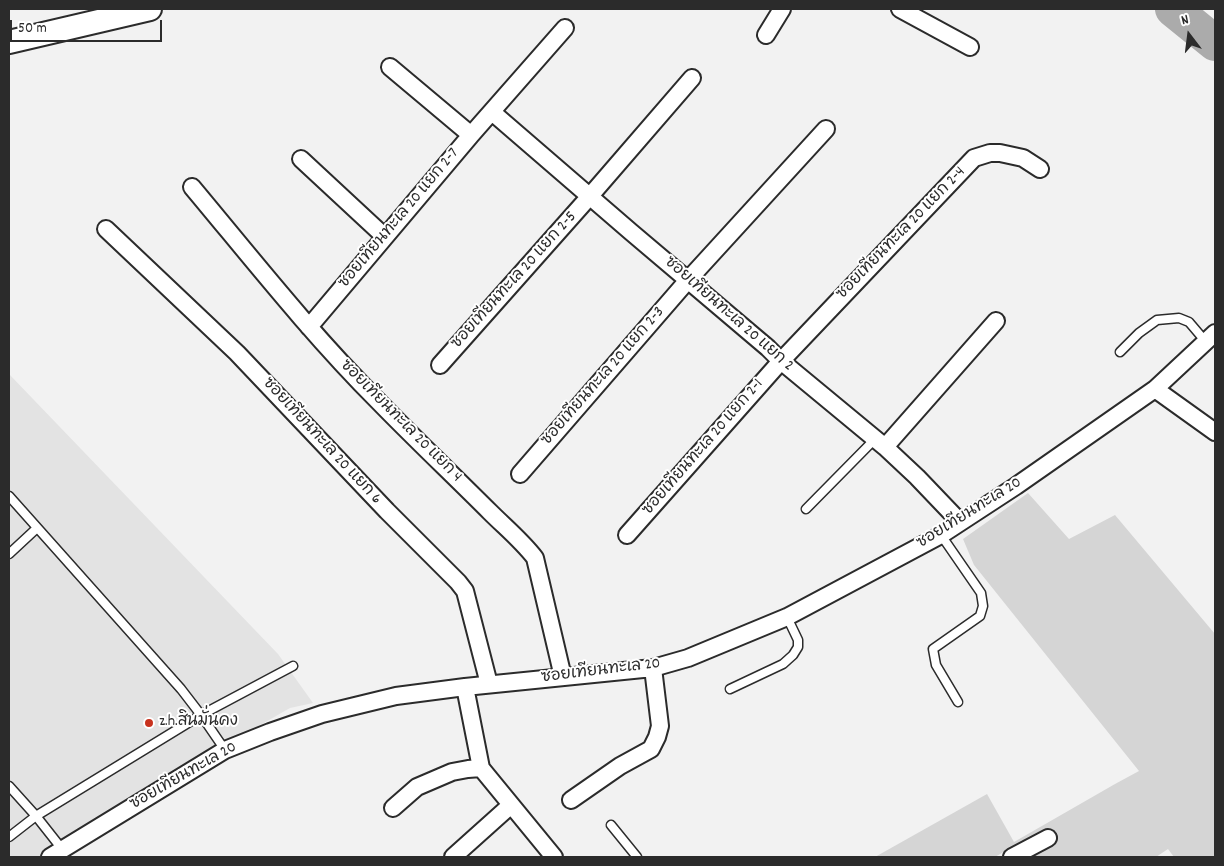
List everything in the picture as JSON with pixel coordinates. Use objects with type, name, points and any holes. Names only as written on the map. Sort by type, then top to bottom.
[{"type":"main road","points":[[9,42],[150,9]]},
{"type":"street","points":[[766,36],[782,9]]},
{"type":"street","points":[[900,9],[970,47]]},
{"type":"street","name":"ซอยเทียนทะเล 20 แยก 2-7","points":[[309,327],[471,135],[565,28]]},
{"type":"street","points":[[390,67],[471,135]]},
{"type":"street","name":"ซอยเทียนทะเล 20 แยก 2-5","points":[[440,365],[692,78]]},
{"type":"street","name":"ซอยเทียนทะเล 20 แยก 2","points":[[492,112],[781,361],[880,443],[917,477],[960,522]]},
{"type":"street","name":"ซอยเทียนทะเล 20 แยก 2-3","points":[[520,474],[688,280],[826,129]]},
{"type":"street","name":"ซอยเทียนทะเล 20 แยก 2-4","points":[[781,361],[974,158],[990,153],[1000,154],[1023,158],[1040,169]]},
{"type":"street","points":[[301,160],[385,237]]},
{"type":"street","name":"ซอยเทียนทะเล 20 แยก 4","points":[[192,187],[309,327],[357,381],[526,546],[535,558],[562,677]]},
{"type":"street","name":"ซอยเทียนทะเล 20 แยก 6","points":[[106,229],[237,353],[387,511],[458,582],[465,591],[489,684]]},
{"type":"street","points":[[880,443],[996,321]]},
{"type":"street","name":"ซอยเทียนทะเล 20","points":[[56,853],[225,750],[322,714],[396,696],[489,684],[653,668],[688,658],[787,617],[941,535],[1155,389],[1210,338]]},
{"type":"street","name":"ซอยเทียนทะเล 20 แยก 2-1","points":[[627,535],[781,361]]},
{"type":"street","points":[[1155,389],[1215,432]]},
{"type":"street","points":[[571,800],[620,766],[650,749],[657,737],[660,726],[653,668]]},
{"type":"street","points":[[466,687],[481,768],[554,857]]},
{"type":"street","points":[[393,808],[417,787],[452,772],[481,768]]},
{"type":"street","points":[[453,857],[511,805]]},
{"type":"street","points":[[1012,857],[1048,838]]},
{"type":"lane","points":[[1120,352],[1157,320],[1179,318],[1189,322],[1210,338]]},
{"type":"lane","points":[[806,509],[880,443]]},
{"type":"lane","points":[[9,496],[181,689],[225,750]]},
{"type":"lane","points":[[9,554],[37,528]]},
{"type":"lane","points":[[941,535],[981,593],[983,606],[980,616],[933,649],[936,665],[958,702]]},
{"type":"lane","points":[[730,689],[783,664],[793,655],[798,647],[798,640],[787,617]]},
{"type":"lane","points":[[9,838],[36,816],[201,715],[293,666]]},
{"type":"lane","points":[[9,786],[36,816],[56,853]]},
{"type":"lane","points":[[611,826],[637,857]]},
{"type":"shaded area","points":[[9,374],[278,654],[313,703],[290,708],[126,802],[44,857],[9,857]]},
{"type":"shaded area","points":[[1028,493],[1069,539],[1115,515],[1215,634],[1215,857],[1174,857],[1168,849],[1156,857],[1022,857],[1014,846],[995,857],[875,857],[987,794],[1014,842],[1139,771],[974,565],[963,539]]},
{"type":"waterway","points":[[1173,9],[1215,43]]},
{"type":"place","name":"z.h.สินมั่นคง","points":[[149,723]]}]
